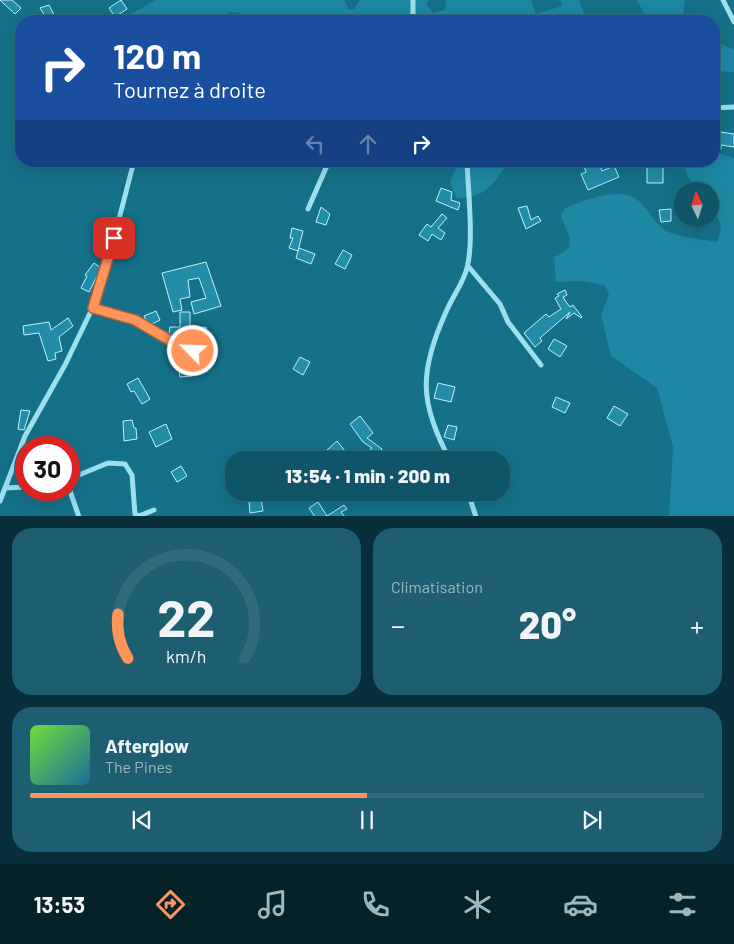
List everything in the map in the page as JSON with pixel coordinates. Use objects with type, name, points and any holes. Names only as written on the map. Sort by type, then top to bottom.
[{"type":"street","points":[[413,0],[413,15]]},
{"type":"street","points":[[723,0],[734,22]]},
{"type":"street","points":[[720,108],[734,107]]},
{"type":"street","points":[[0,501],[32,421],[65,365],[93,308],[110,254],[132,167]]},
{"type":"street","points":[[308,209],[326,167]]},
{"type":"street","points":[[445,451],[438,438],[425,397],[425,375],[429,354],[442,320],[468,266],[468,167]]},
{"type":"street","points":[[468,266],[500,304],[508,322],[542,365]]},
{"type":"street","points":[[93,308],[135,320],[188,350],[205,350]]},
{"type":"street","points":[[80,474],[108,463],[125,464],[132,475],[134,514],[139,516],[154,510]]},
{"type":"street","points":[[5,488],[15,488]]},
{"type":"street","points":[[74,501],[80,516]]},
{"type":"street","points":[[471,501],[476,516]]},
{"type":"shaded area","points":[[156,0],[344,0],[349,9],[354,9],[360,0],[428,0],[427,5],[433,13],[445,10],[446,0],[531,0],[536,14],[562,6],[561,0],[579,0],[585,15],[242,15],[241,13],[229,12],[227,15],[129,15]]},
{"type":"shaded area","points":[[637,0],[685,0],[684,15],[645,15]]},
{"type":"shaded area","points":[[720,44],[734,49],[734,72],[720,71]]},
{"type":"shaded area","points":[[720,154],[734,158],[734,516],[669,516],[673,447],[657,388],[611,356],[601,315],[609,294],[605,285],[580,281],[556,282],[554,258],[569,248],[570,239],[561,216],[565,208],[592,198],[613,194],[631,196],[646,208],[665,230],[676,235],[718,242],[721,226],[719,221],[719,182],[693,182],[688,177],[685,167],[720,167]]},
{"type":"shaded area","points":[[457,167],[505,167],[488,188],[475,196],[456,198],[450,181]]},
{"type":"building","points":[[0,0],[12,0],[21,8],[15,14]]},
{"type":"building","points":[[121,0],[127,9],[118,15],[114,15],[109,8]]},
{"type":"building","points":[[49,5],[54,15],[44,15],[40,8]]},
{"type":"building","points":[[720,132],[734,134],[734,147],[721,145],[721,149]]},
{"type":"building","points":[[584,167],[600,167],[602,171],[614,167],[619,177],[588,190],[581,174],[586,172]]},
{"type":"building","points":[[647,167],[663,167],[663,183],[647,183]]},
{"type":"building","points":[[441,188],[452,192],[451,200],[460,203],[458,210],[436,201]]},
{"type":"building","points":[[527,206],[531,220],[538,216],[541,221],[526,229],[518,208]]},
{"type":"building","points":[[321,207],[330,214],[326,225],[316,222]]},
{"type":"building","points":[[671,209],[671,221],[661,222],[659,210]]},
{"type":"building","points":[[442,214],[447,218],[438,228],[445,233],[441,240],[432,234],[428,241],[419,235],[427,224],[431,227]]},
{"type":"building","points":[[292,228],[303,231],[298,251],[289,248],[293,238],[290,238]]},
{"type":"building","points":[[299,248],[315,254],[311,264],[296,258]]},
{"type":"building","points":[[343,250],[352,255],[345,269],[335,264]]},
{"type":"building","points":[[206,262],[221,306],[194,314],[191,302],[206,298],[199,278],[188,280],[190,297],[180,299],[182,310],[173,312],[162,273]]},
{"type":"building","points":[[94,263],[101,268],[89,292],[81,288],[87,276],[85,275]]},
{"type":"building","points":[[565,290],[567,295],[563,297],[566,302],[570,307],[573,305],[582,317],[574,313],[566,319],[570,312],[540,338],[542,341],[535,347],[524,333],[546,314],[549,317],[561,309],[555,298],[559,296],[557,294]]},
{"type":"building","points":[[156,311],[160,320],[152,324],[146,321],[144,316]]},
{"type":"building","points":[[180,312],[190,312],[190,329],[206,327],[207,338],[175,338],[169,334],[170,327],[180,327]]},
{"type":"building","points":[[68,318],[73,326],[59,337],[62,351],[55,353],[56,359],[48,361],[39,333],[24,335],[23,326],[49,322],[51,330]]},
{"type":"building","points":[[554,339],[567,346],[560,357],[548,349]]},
{"type":"building","points":[[300,357],[310,362],[303,375],[293,369]]},
{"type":"building","points":[[190,361],[192,376],[180,377],[178,363]]},
{"type":"building","points":[[138,378],[150,399],[142,404],[134,391],[131,392],[127,384]]},
{"type":"building","points":[[438,383],[455,387],[451,402],[434,398]]},
{"type":"building","points":[[556,397],[570,403],[565,413],[552,407]]},
{"type":"building","points":[[614,406],[628,414],[620,426],[607,418]]},
{"type":"building","points":[[21,410],[30,411],[24,430],[18,429]]},
{"type":"building","points":[[360,416],[373,433],[367,438],[382,449],[379,451],[369,451],[372,448],[363,442],[350,424]]},
{"type":"building","points":[[132,420],[134,428],[136,428],[137,439],[124,441],[123,421]]},
{"type":"building","points":[[166,424],[172,439],[156,447],[149,432]]},
{"type":"building","points":[[448,425],[457,427],[454,440],[444,437]]},
{"type":"building","points":[[337,441],[345,451],[328,451]]},
{"type":"building","points":[[181,466],[187,476],[177,482],[171,472]]},
{"type":"building","points":[[249,501],[261,501],[263,511],[250,513]]},
{"type":"building","points":[[318,502],[327,516],[314,516],[309,508]]},
{"type":"building","points":[[344,505],[347,509],[341,512],[344,516],[327,516]]},
{"type":"route","points":[[114,238],[93,308],[135,320],[176,344],[193,351]]}]
